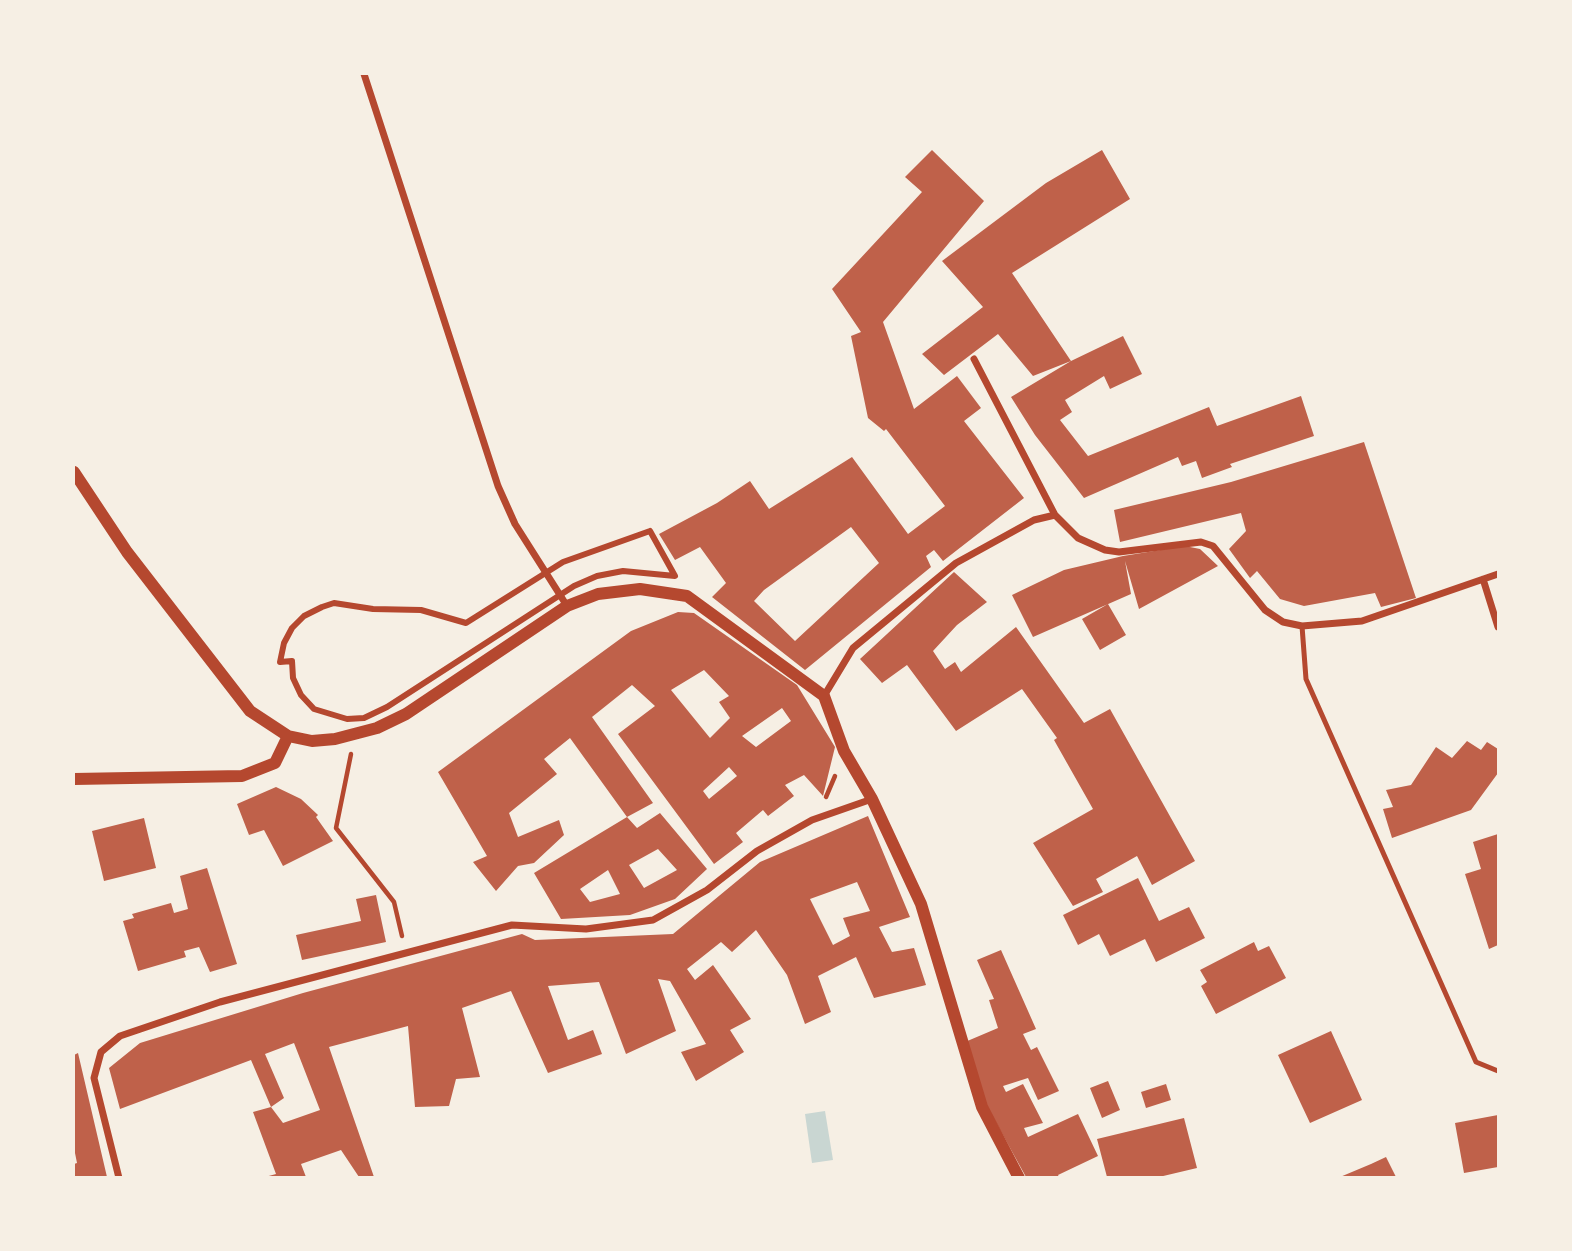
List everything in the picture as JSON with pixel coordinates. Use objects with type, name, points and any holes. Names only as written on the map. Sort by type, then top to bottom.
[{"type":"street","points":[[364,74],[498,486],[515,524],[563,600]]},
{"type":"street","points":[[974,359],[1055,515],[1078,538],[1105,550],[1119,552],[1201,542],[1213,545],[1265,610],[1283,622],[1302,626],[1362,621],[1499,574]]},
{"type":"street","points":[[74,472],[127,552],[250,711],[288,736],[312,741],[355,736],[406,714],[563,600],[597,576],[623,571],[675,576],[650,531],[593,549],[546,572],[466,623],[421,610],[373,609],[348,604],[322,607],[304,616],[292,628],[284,643],[280,662],[292,661],[293,678],[301,695],[314,709],[347,719],[364,718],[387,707],[563,600],[640,589],[687,596],[824,696],[846,753],[872,799],[921,904],[982,1108],[1019,1178]]},
{"type":"street","points":[[824,696],[853,648],[956,563],[1034,520],[1055,515]]},
{"type":"street","points":[[1483,579],[1499,627]]},
{"type":"street","points":[[74,779],[242,776],[275,763],[288,736]]},
{"type":"street","points":[[119,1178],[94,1078],[101,1052],[120,1035],[220,1002],[512,925],[586,929],[653,920],[707,890],[757,851],[817,818],[872,799]]},
{"type":"lane","points":[[1302,626],[1306,679],[1476,1062],[1499,1071]]},
{"type":"path","points":[[355,736],[336,828],[394,902],[407,953]]},
{"type":"path","points":[[817,818],[846,753]]},
{"type":"shaded area","points":[[825,1111],[833,1160],[812,1163],[805,1114]]},
{"type":"building","points":[[932,150],[984,201],[883,322],[914,409],[957,376],[981,408],[964,421],[1024,498],[943,561],[934,550],[926,556],[931,567],[805,670],[712,597],[726,583],[700,547],[675,560],[659,534],[717,503],[750,481],[769,509],[852,457],[908,534],[945,506],[886,429],[884,431],[868,418],[851,336],[861,332],[832,289],[922,192],[905,177]],"holes":[[[851,527],[879,563],[795,641],[754,601],[764,590]]]},
{"type":"building","points":[[1102,150],[1130,199],[1012,273],[1071,361],[1033,376],[998,334],[944,375],[922,354],[983,307],[942,261],[1046,183]]},
{"type":"building","points":[[1123,336],[1142,374],[1110,389],[1104,376],[1065,400],[1072,412],[1060,420],[1088,456],[1209,407],[1217,426],[1301,396],[1314,436],[1230,464],[1232,467],[1202,478],[1196,461],[1182,466],[1178,457],[1084,498],[1035,435],[1011,397],[1071,361]]},
{"type":"building","points":[[1364,442],[1416,598],[1381,607],[1375,593],[1304,606],[1280,599],[1257,571],[1250,578],[1229,549],[1246,531],[1241,513],[1120,542],[1114,510],[1231,482]]},
{"type":"building","points":[[1185,546],[1200,549],[1218,566],[1139,609],[1125,561],[1131,594],[1033,637],[1012,595],[1064,570],[1123,556]]},
{"type":"building","points":[[954,572],[987,602],[957,625],[933,651],[945,669],[955,662],[961,672],[1016,627],[1084,723],[1110,709],[1195,861],[1152,885],[1137,856],[1096,879],[1103,892],[1073,906],[1033,843],[1093,809],[1054,740],[1057,738],[1022,689],[956,731],[907,665],[882,683],[860,659]]},
{"type":"building","points":[[1108,604],[1126,635],[1100,650],[1082,619]]},
{"type":"building","points":[[678,612],[694,613],[797,685],[835,747],[823,796],[804,775],[785,785],[794,796],[768,816],[763,810],[736,833],[743,842],[714,864],[618,734],[655,706],[632,685],[592,717],[653,803],[627,817],[570,738],[544,759],[557,774],[509,813],[518,837],[559,820],[564,835],[534,863],[518,866],[496,891],[473,862],[487,856],[438,772],[631,631]],"holes":[[[704,670],[729,696],[719,702],[730,718],[710,738],[671,690]],[[782,708],[791,721],[756,747],[742,736]],[[729,767],[737,776],[709,799],[703,791]]]},
{"type":"building","points":[[1467,741],[1481,750],[1487,742],[1498,749],[1498,773],[1471,810],[1392,838],[1383,809],[1393,807],[1386,790],[1411,785],[1436,747],[1452,758]]},
{"type":"building","points":[[276,787],[301,799],[318,815],[316,817],[333,841],[283,866],[264,830],[249,835],[237,804]]},
{"type":"building","points":[[660,813],[707,869],[675,899],[630,915],[561,919],[534,873],[627,817],[637,828]],"holes":[[[658,849],[677,870],[644,888],[629,865]],[[608,870],[620,894],[590,902],[580,889]]]},
{"type":"building","points":[[868,816],[910,917],[879,927],[892,952],[914,948],[926,985],[874,998],[856,957],[818,976],[831,1012],[805,1024],[787,975],[756,930],[732,952],[721,942],[687,969],[695,980],[713,965],[751,1019],[730,1030],[744,1052],[696,1081],[681,1052],[706,1044],[670,981],[658,979],[676,1031],[626,1054],[599,982],[548,986],[568,1040],[593,1030],[602,1054],[548,1073],[511,991],[462,1008],[480,1077],[456,1079],[449,1106],[415,1107],[408,1026],[329,1047],[374,1177],[359,1177],[341,1150],[301,1164],[306,1177],[265,1177],[276,1174],[253,1112],[271,1107],[251,1060],[120,1109],[109,1068],[140,1043],[303,993],[522,934],[535,940],[673,934],[760,862]],"holes":[[[857,882],[870,911],[843,918],[850,936],[833,945],[810,899]],[[294,1043],[320,1110],[283,1123],[271,1107],[284,1098],[265,1054]]]},
{"type":"building","points":[[144,818],[156,868],[104,881],[92,831]]},
{"type":"building","points":[[1498,834],[1498,945],[1489,949],[1465,874],[1481,869],[1473,842]]},
{"type":"building","points":[[207,868],[237,964],[210,972],[199,947],[184,951],[186,957],[138,971],[123,921],[134,918],[132,914],[171,903],[174,913],[188,909],[180,876]]},
{"type":"building","points":[[1138,878],[1159,921],[1189,907],[1205,938],[1156,962],[1145,939],[1110,956],[1099,934],[1078,945],[1063,915]]},
{"type":"building","points":[[376,895],[386,942],[302,960],[296,935],[361,921],[356,899]]},
{"type":"building","points":[[1254,942],[1258,951],[1269,946],[1286,978],[1216,1014],[1201,986],[1207,982],[1200,970]]},
{"type":"building","points":[[1001,950],[1036,1029],[1023,1034],[1031,1050],[1037,1047],[1059,1091],[1038,1100],[1028,1078],[1003,1086],[1006,1092],[1023,1084],[1043,1123],[1024,1128],[1028,1137],[1078,1114],[1098,1156],[1058,1175],[1059,1177],[1026,1177],[987,1106],[965,1042],[998,1028],[989,1000],[994,999],[977,960]]},
{"type":"building","points":[[1331,1031],[1362,1100],[1310,1123],[1278,1055]]},
{"type":"building","points":[[78,1053],[107,1177],[74,1177],[74,1164],[77,1163],[74,1148],[74,1055]]},
{"type":"building","points":[[1108,1081],[1120,1110],[1102,1118],[1090,1088]]},
{"type":"building","points":[[1166,1084],[1171,1100],[1146,1108],[1141,1092]]},
{"type":"building","points":[[1498,1115],[1498,1167],[1464,1173],[1455,1123]]},
{"type":"building","points":[[1184,1118],[1197,1168],[1159,1177],[1107,1177],[1097,1139]]},
{"type":"building","points":[[1386,1157],[1396,1177],[1340,1177],[1371,1164]]}]
